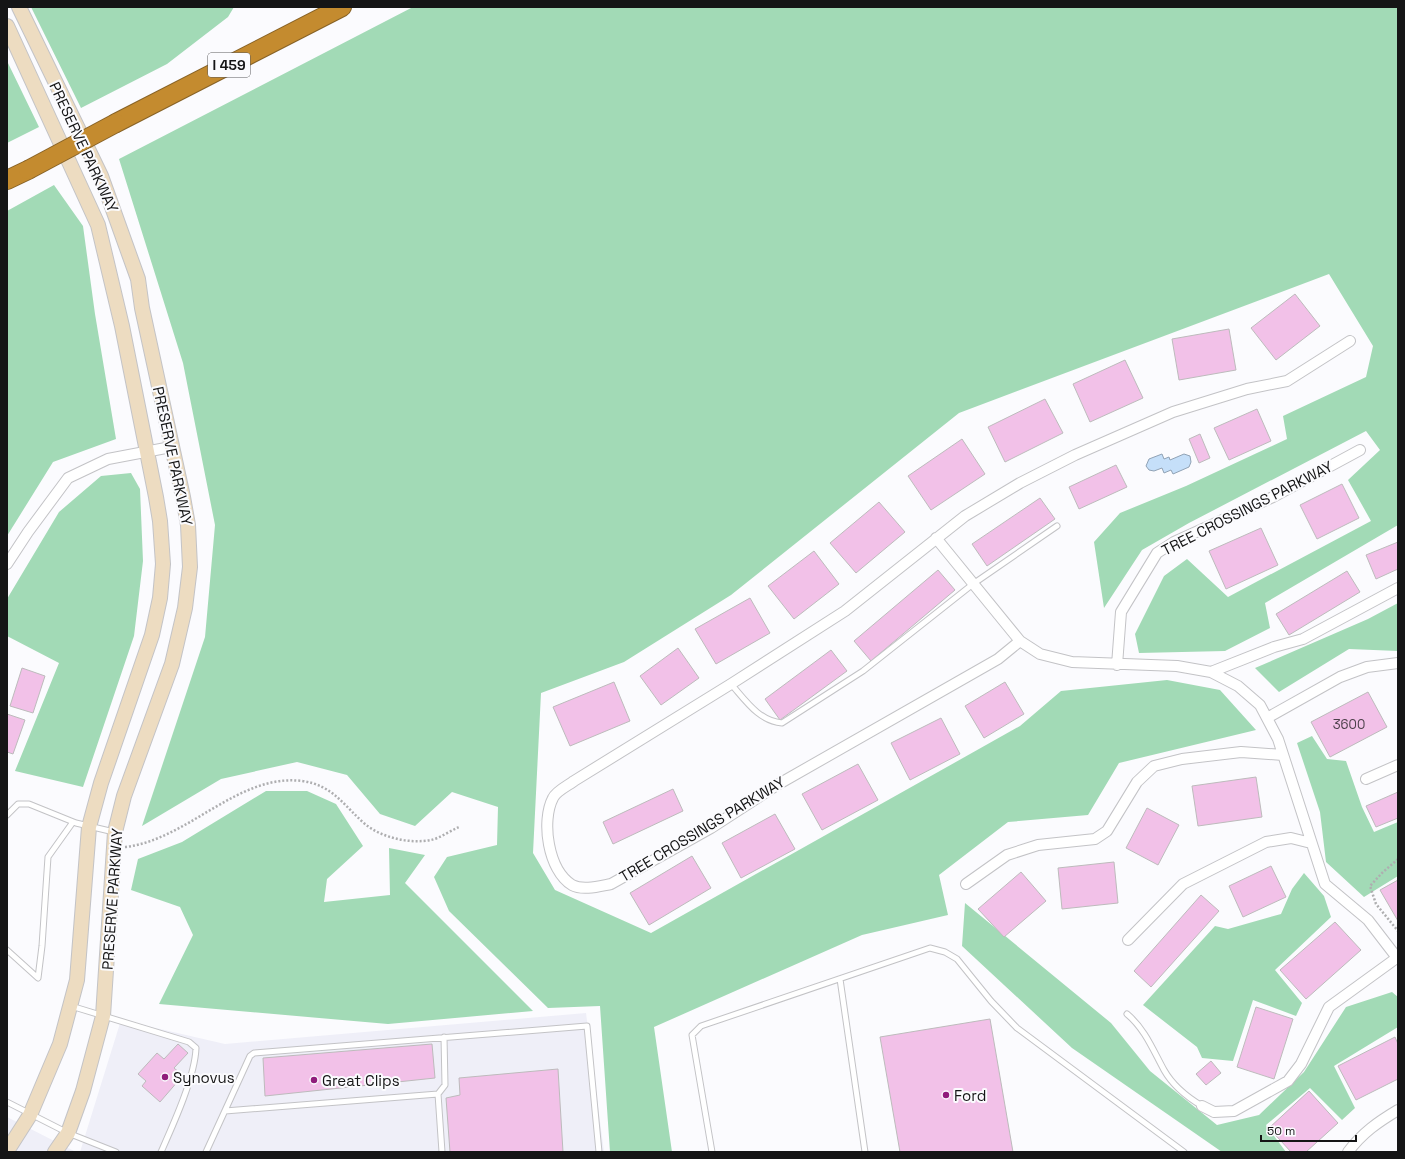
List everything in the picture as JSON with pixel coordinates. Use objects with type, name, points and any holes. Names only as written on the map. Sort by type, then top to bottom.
[{"type":"highway","name":"I 459","points":[[7,180],[342,7]]},
{"type":"street","name":"PRESERVE PARKWAY","points":[[18,7],[101,176],[125,238],[138,279],[142,308],[183,497],[188,525],[190,567],[185,608],[172,664],[124,796],[115,832],[103,1016],[83,1091],[68,1132],[55,1152]]},
{"type":"street","name":"PRESERVE PARKWAY","points":[[7,26],[98,225],[122,326],[147,452],[160,521],[163,564],[160,598],[152,635],[101,783],[89,827],[77,980],[60,1044],[30,1115],[7,1152]]},
{"type":"street","name":"TREE CROSSINGS PARKWAY","points":[[1020,641],[998,659],[776,785],[711,828],[611,884],[594,888],[572,885],[560,872],[548,846],[548,816],[554,797],[574,781],[731,684],[845,611],[936,538],[972,512],[1020,483],[1075,455],[1173,412],[1247,389],[1287,381],[1350,341]]},
{"type":"street","points":[[7,564],[28,532],[68,478],[108,459],[171,447]]},
{"type":"street","name":"TREE CROSSINGS PARKWAY","points":[[1118,665],[1121,612],[1157,553],[1174,542],[1274,497],[1360,450]]},
{"type":"street","points":[[936,538],[1020,641],[1040,654],[1072,662],[1118,665],[1177,666],[1211,672],[1238,686],[1260,705],[1278,740],[1325,884],[1368,920],[1398,957],[1329,1007],[1301,1064],[1288,1081],[1234,1110],[1214,1112],[1202,1106]]},
{"type":"street","points":[[1211,672],[1274,647],[1303,639],[1398,588]]},
{"type":"street","points":[[1267,718],[1340,677],[1367,667],[1398,663]]},
{"type":"street","points":[[966,884],[1007,855],[1038,845],[1095,839],[1107,831],[1137,782],[1154,766],[1182,758],[1241,752],[1283,755]]},
{"type":"street","points":[[1366,779],[1398,765]]},
{"type":"street","points":[[1128,940],[1183,884],[1266,842],[1291,838],[1312,843]]},
{"type":"street","points":[[1348,1152],[1358,1138],[1375,1124],[1398,1110]]},
{"type":"lane","points":[[731,684],[757,713],[772,722],[782,723],[863,671],[974,584],[1057,526]]},
{"type":"lane","points":[[7,815],[18,804],[30,804],[73,822],[115,832]]},
{"type":"lane","points":[[7,950],[38,978],[43,939],[48,857],[73,822]]},
{"type":"lane","points":[[712,1152],[692,1035],[701,1026],[930,948],[945,952],[957,959],[991,1001],[1017,1028],[1184,1152]]},
{"type":"lane","points":[[840,979],[865,1152]]},
{"type":"lane","points":[[70,1006],[189,1042],[196,1048],[196,1062],[170,1133],[161,1152]]},
{"type":"lane","points":[[1127,1014],[1138,1022],[1174,1084],[1190,1099],[1202,1106]]},
{"type":"lane","points":[[206,1152],[250,1056],[254,1053],[587,1026],[599,1152]]},
{"type":"lane","points":[[442,1152],[438,1094],[445,1085],[444,1037]]},
{"type":"lane","points":[[225,1111],[438,1094]]},
{"type":"lane","points":[[7,1102],[30,1115],[116,1152]]},
{"type":"path","points":[[113,848],[139,845],[168,834],[198,819],[226,800],[277,781],[302,781],[330,790],[366,825],[387,836],[411,841],[432,840],[459,827]]},
{"type":"path","points":[[1398,859],[1370,886],[1376,904],[1398,931]]},
{"type":"shaded area","points":[[586,1013],[604,1152],[80,1152],[121,1020],[225,1044]]},
{"type":"shaded area","points":[[7,1117],[76,1152],[7,1152]]},
{"type":"green space","points":[[31,7],[234,7],[228,17],[167,64],[81,108]]},
{"type":"green space","points":[[413,7],[1398,7],[1398,525],[1265,603],[1270,628],[1225,651],[1139,653],[1135,634],[1164,576],[1187,559],[1228,597],[1371,521],[1348,480],[1380,450],[1366,431],[1189,523],[1142,550],[1104,608],[1094,542],[1120,513],[1186,486],[1287,439],[1283,416],[1366,377],[1373,346],[1329,274],[959,413],[731,595],[624,662],[541,693],[533,853],[555,890],[651,933],[1020,726],[1061,691],[1167,680],[1220,690],[1256,730],[1119,763],[1088,815],[1008,822],[939,875],[948,915],[862,935],[654,1027],[672,1152],[610,1152],[600,1006],[548,1008],[449,911],[434,877],[447,857],[497,845],[498,807],[452,792],[415,826],[380,814],[347,775],[297,762],[221,779],[142,826],[205,637],[215,525],[183,363],[119,159]]},
{"type":"green space","points":[[7,61],[39,127],[7,143]]},
{"type":"green space","points":[[54,185],[83,226],[95,314],[116,439],[53,462],[7,536],[7,211]]},
{"type":"green space","points":[[131,473],[140,489],[143,561],[134,636],[83,787],[15,771],[59,663],[7,636],[7,599],[59,512],[101,476]]},
{"type":"green space","points":[[1398,603],[1398,651],[1349,649],[1279,692],[1255,668],[1368,619]]},
{"type":"green space","points":[[1312,736],[1327,759],[1346,761],[1362,807],[1374,832],[1398,822],[1398,876],[1364,897],[1326,862],[1320,812],[1297,743]]},
{"type":"green space","points":[[266,791],[307,791],[336,804],[363,846],[327,879],[324,902],[390,895],[389,848],[425,855],[405,883],[533,1011],[388,1024],[159,1004],[193,935],[180,907],[131,890],[138,859],[182,842]]},
{"type":"green space","points":[[1304,873],[1324,896],[1331,917],[1275,970],[1302,1003],[1296,1016],[1253,1000],[1233,1061],[1202,1058],[1197,1047],[1143,1005],[1215,926],[1228,929],[1281,914],[1292,889]]},
{"type":"green space","points":[[965,903],[1111,1023],[1150,1071],[1217,1125],[1259,1115],[1304,1072],[1346,1007],[1392,992],[1398,997],[1398,1027],[1334,1066],[1355,1108],[1342,1120],[1310,1088],[1266,1125],[1286,1152],[1222,1152],[1072,1048],[962,946]]},
{"type":"water","points":[[1162,454],[1164,459],[1169,457],[1170,460],[1184,454],[1190,456],[1191,462],[1189,467],[1173,474],[1171,470],[1164,473],[1162,468],[1154,471],[1149,470],[1146,466],[1149,459]]},
{"type":"building","points":[[1295,294],[1320,326],[1276,360],[1251,328]]},
{"type":"building","points":[[1229,329],[1236,370],[1179,380],[1172,339]]},
{"type":"building","points":[[1125,360],[1143,398],[1090,422],[1073,384]]},
{"type":"building","points":[[1045,399],[1063,433],[1005,462],[988,427]]},
{"type":"building","points":[[1257,409],[1271,441],[1229,460],[1214,428]]},
{"type":"building","points":[[1200,434],[1210,458],[1199,463],[1189,439]]},
{"type":"building","points":[[962,439],[985,474],[931,510],[908,476]]},
{"type":"building","points":[[1116,465],[1127,487],[1079,509],[1069,487]]},
{"type":"building","points":[[1342,484],[1359,518],[1317,539],[1300,505]]},
{"type":"building","points":[[1040,498],[1055,519],[987,566],[972,544]]},
{"type":"building","points":[[879,502],[905,532],[856,573],[830,543]]},
{"type":"building","points":[[1261,528],[1278,565],[1226,589],[1209,551]]},
{"type":"building","points":[[1398,542],[1398,569],[1376,579],[1366,555]]},
{"type":"building","points":[[814,551],[839,584],[794,619],[768,586]]},
{"type":"building","points":[[938,570],[955,590],[871,661],[854,641]]},
{"type":"building","points":[[1347,571],[1360,592],[1289,635],[1276,614]]},
{"type":"building","points":[[750,598],[770,633],[716,664],[695,629]]},
{"type":"building","points":[[678,648],[699,678],[661,705],[640,676]]},
{"type":"building","points":[[831,650],[847,671],[780,720],[765,699]]},
{"type":"building","points":[[22,668],[45,676],[33,713],[10,706]]},
{"type":"building","points":[[614,682],[630,721],[570,746],[553,707]]},
{"type":"building","points":[[1005,682],[1024,714],[984,738],[965,706]]},
{"type":"building","points":[[1368,692],[1387,727],[1330,757],[1311,722]]},
{"type":"building","points":[[7,714],[25,720],[13,754],[7,752]]},
{"type":"building","points":[[941,718],[960,754],[910,780],[891,743]]},
{"type":"building","points":[[858,764],[878,800],[822,830],[802,794]]},
{"type":"building","points":[[1256,777],[1262,817],[1198,826],[1192,786]]},
{"type":"building","points":[[673,789],[683,811],[613,844],[603,822]]},
{"type":"building","points":[[1398,792],[1398,818],[1376,827],[1366,806]]},
{"type":"building","points":[[1147,808],[1179,825],[1158,865],[1126,848]]},
{"type":"building","points":[[775,814],[795,849],[741,878],[722,843]]},
{"type":"building","points":[[692,856],[711,888],[649,925],[630,893]]},
{"type":"building","points":[[1114,862],[1118,903],[1062,909],[1058,868]]},
{"type":"building","points":[[1271,866],[1286,897],[1243,917],[1229,886]]},
{"type":"building","points":[[1021,872],[1046,901],[1004,937],[978,909]]},
{"type":"building","points":[[1398,880],[1398,921],[1380,890]]},
{"type":"building","points":[[1201,895],[1219,911],[1151,987],[1134,971]]},
{"type":"building","points":[[1335,922],[1361,950],[1306,999],[1280,970]]},
{"type":"building","points":[[1256,1007],[1293,1019],[1274,1079],[1237,1067]]},
{"type":"building","name":"Ford","points":[[990,1019],[1013,1152],[900,1152],[880,1037]]},
{"type":"building","points":[[1395,1037],[1398,1044],[1398,1079],[1356,1100],[1338,1066]]},
{"type":"building","points":[[178,1044],[188,1053],[174,1068],[180,1073],[176,1077],[179,1080],[160,1102],[142,1086],[146,1081],[138,1074],[157,1053],[164,1059]]},
{"type":"building","points":[[432,1044],[435,1078],[265,1096],[263,1058]]},
{"type":"building","points":[[1211,1061],[1221,1073],[1206,1085],[1196,1074]]},
{"type":"building","points":[[558,1069],[563,1152],[450,1152],[446,1098],[460,1095],[459,1078]]},
{"type":"building","points":[[1309,1091],[1338,1123],[1306,1152],[1291,1152],[1269,1128]]},
{"type":"place","name":"Synovus","points":[[165,1077]]},
{"type":"place","name":"Great Clips","points":[[314,1080]]},
{"type":"place","name":"Ford","points":[[946,1095]]}]
